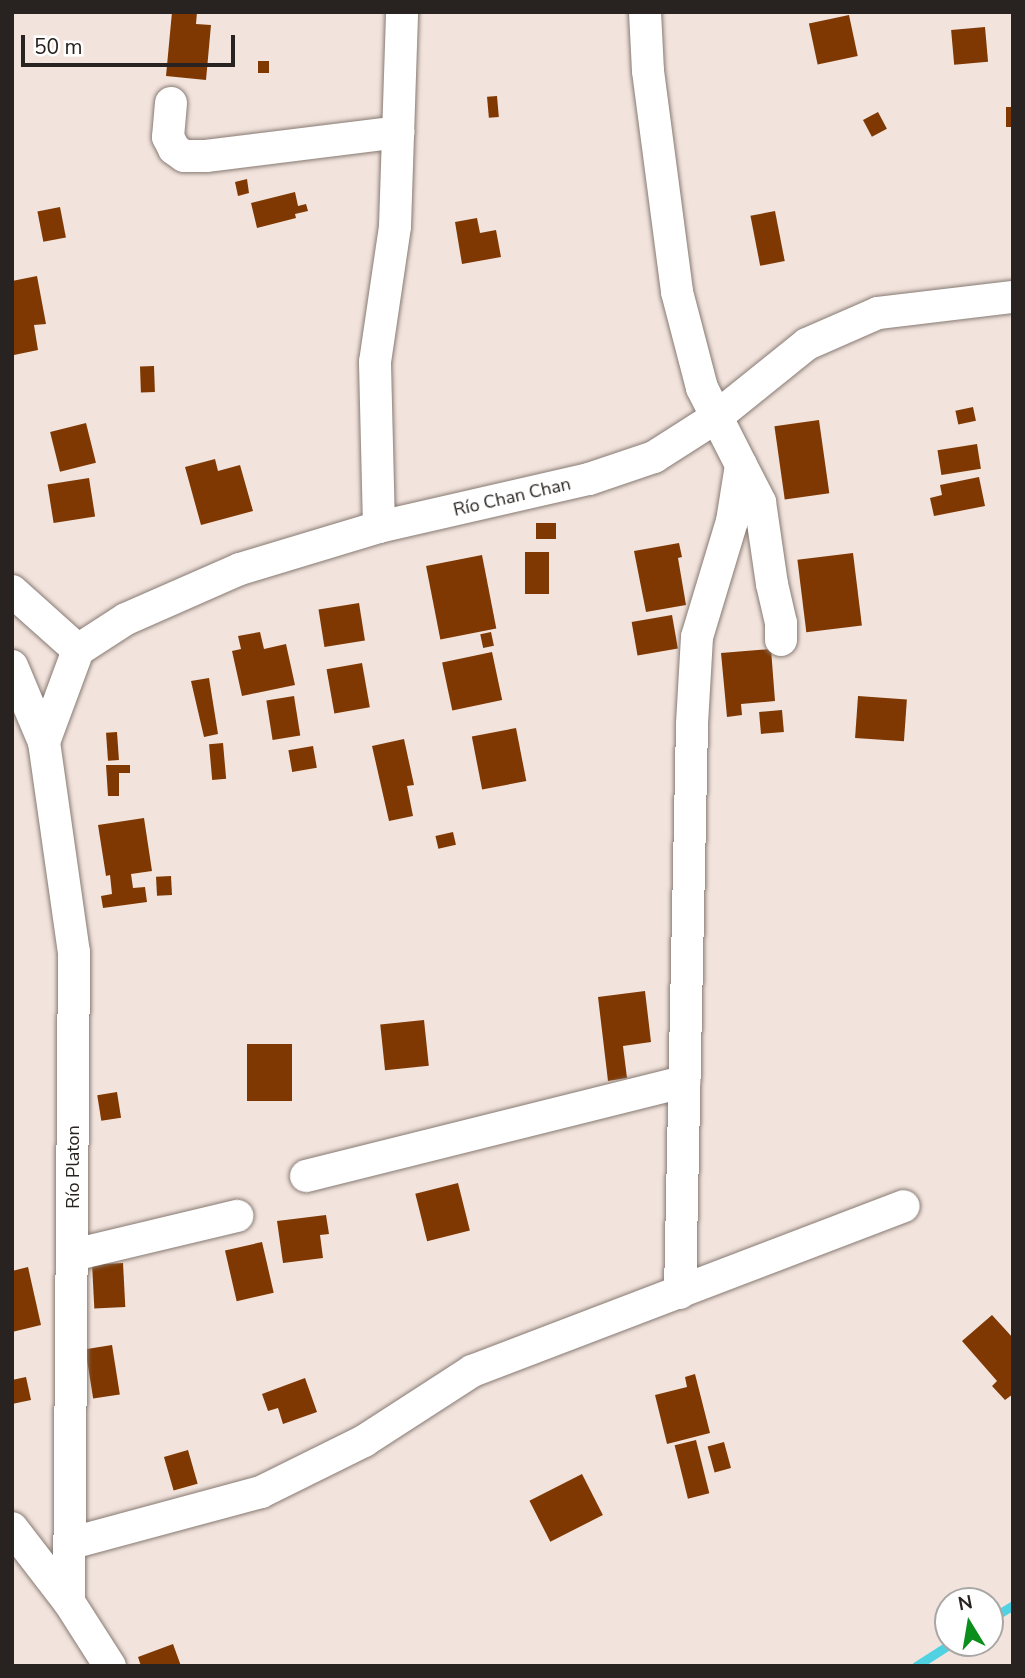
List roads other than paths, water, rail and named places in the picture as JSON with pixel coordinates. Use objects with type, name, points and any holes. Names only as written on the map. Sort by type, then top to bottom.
[{"type":"street","points":[[379,527],[375,362],[395,226],[402,12]]},
{"type":"street","points":[[645,12],[648,71],[677,292],[702,388],[760,502],[772,584],[781,623],[781,640]]},
{"type":"street","points":[[172,103],[168,137],[174,149],[184,156],[205,156],[399,132]]},
{"type":"street","name":"Río Chan Chan","points":[[78,650],[126,619],[240,569],[379,527],[589,480],[654,457],[715,418],[807,344],[878,313],[1013,297]]},
{"type":"street","points":[[680,1293],[692,725],[697,637],[732,521],[741,466]]},
{"type":"street","points":[[12,591],[78,650],[44,742]]},
{"type":"street","name":"Río Platon","points":[[12,666],[44,742],[74,951],[72,1543],[69,1602]]},
{"type":"street","points":[[306,1176],[684,1082]]},
{"type":"street","points":[[72,1543],[261,1492],[364,1441],[472,1371],[904,1206]]},
{"type":"street","points":[[73,1255],[237,1216]]},
{"type":"street","points":[[12,1528],[69,1602],[110,1666]]},
{"type":"waterway","points":[[1004,1610],[1013,1605]]},
{"type":"waterway","points":[[916,1666],[934,1654]]}]
